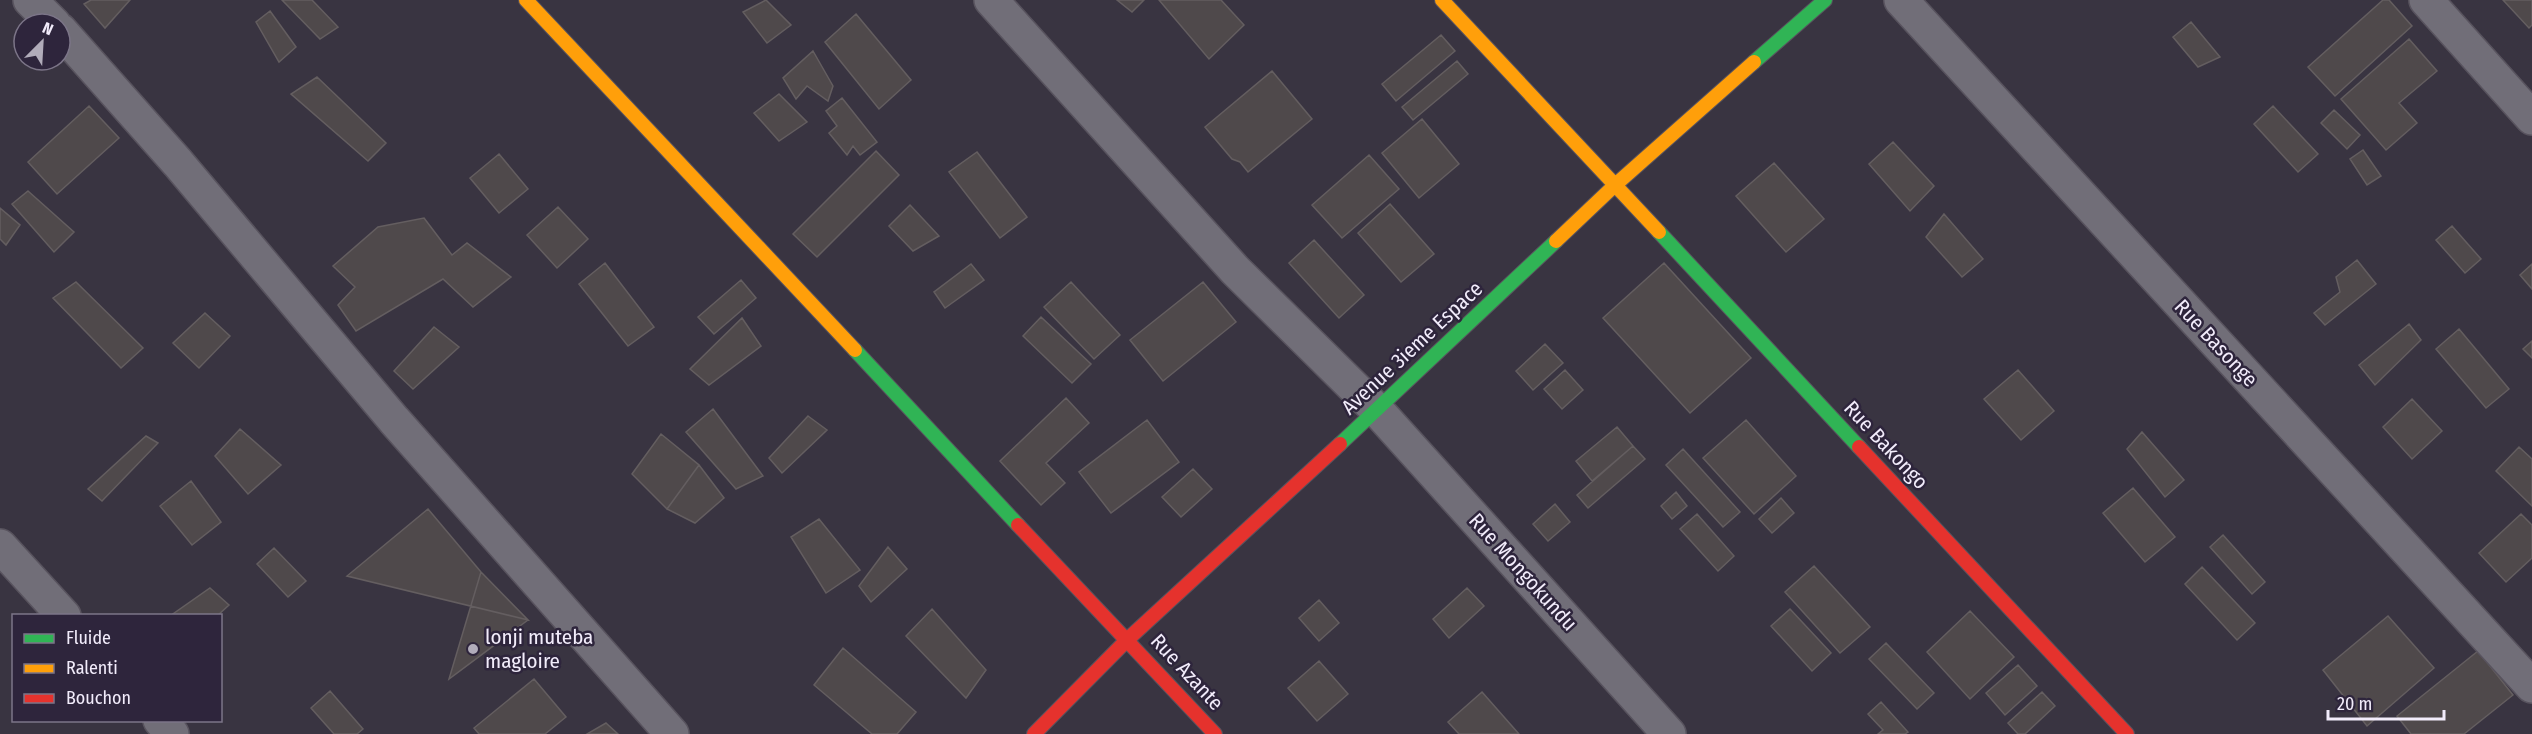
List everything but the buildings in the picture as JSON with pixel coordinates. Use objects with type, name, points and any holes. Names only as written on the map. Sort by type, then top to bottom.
[{"type":"street","points":[[30,0],[42,12]]},
{"type":"street","name":"Rue Azante","points":[[526,0],[1215,734]]},
{"type":"street","name":"Rue Mongokundu","points":[[991,0],[1235,270],[1377,410],[1669,734]]},
{"type":"street","name":"Rue Bakongo","points":[[1442,0],[2127,734]]},
{"type":"street","name":"Avenue 3ieme Espace","points":[[1034,734],[1128,639],[1377,410],[1614,186],[1825,0]]},
{"type":"street","name":"Rue Basonge","points":[[1901,0],[2532,686]]},
{"type":"street","points":[[2426,0],[2532,118]]},
{"type":"street","points":[[72,44],[178,163],[394,420],[672,734]]},
{"type":"street","points":[[0,546],[63,614]]},
{"type":"street","points":[[162,722],[172,734]]},
{"type":"traffic: fast","points":[[1754,62],[1825,0]]},
{"type":"traffic: fast","points":[[1659,232],[1859,447]]},
{"type":"traffic: fast","points":[[1340,444],[1556,241]]},
{"type":"traffic: fast","points":[[855,350],[1018,525]]},
{"type":"traffic: slow","points":[[526,0],[855,350]]},
{"type":"traffic: slow","points":[[1442,0],[1659,232]]},
{"type":"traffic: slow","points":[[1556,241],[1614,186],[1754,62]]},
{"type":"traffic: jam","points":[[1034,734],[1128,639],[1340,444]]},
{"type":"traffic: jam","points":[[1859,447],[2127,734]]},
{"type":"traffic: jam","points":[[1018,525],[1215,734]]},
{"type":"place","name":"lonji muteba magloire","points":[[473,649]]}]
